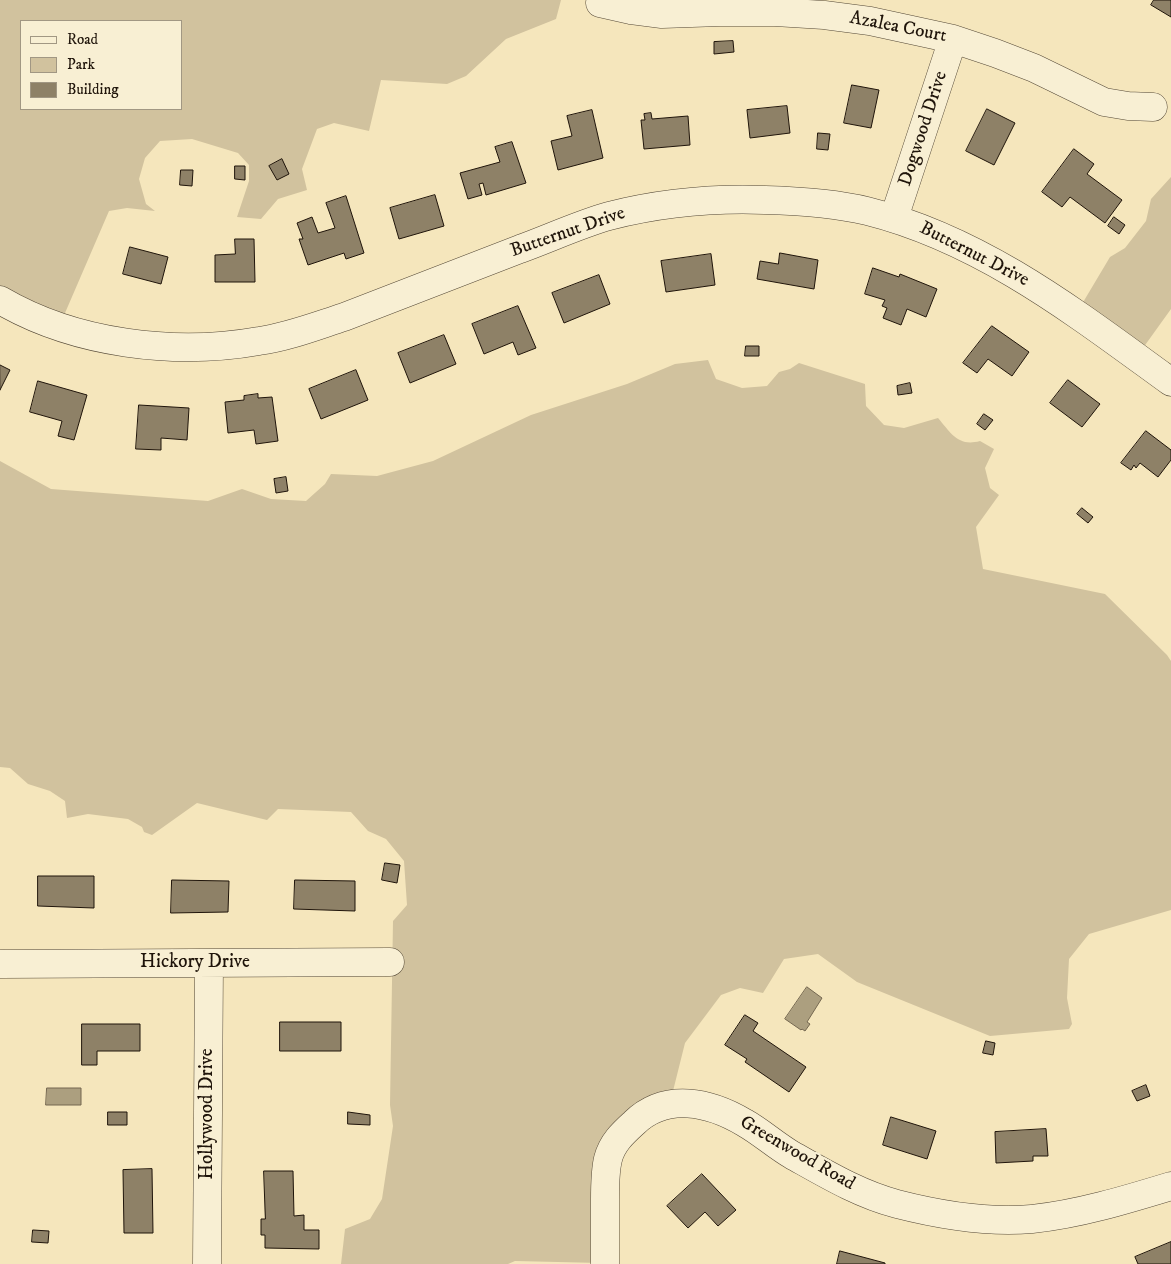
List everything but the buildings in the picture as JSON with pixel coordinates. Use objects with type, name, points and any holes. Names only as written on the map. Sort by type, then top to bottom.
[{"type":"street","name":"Azalea Court","points":[[600,3],[662,14],[720,12],[824,15],[878,22],[953,39],[995,52],[1034,68],[1104,102],[1128,106],[1153,107]]},
{"type":"street","name":"Dogwood Drive","points":[[894,218],[953,39]]},
{"type":"street","name":"Butternut Drive","points":[[0,300],[47,321],[88,334],[130,343],[174,347],[217,347],[260,341],[302,331],[607,216],[654,206],[703,200],[794,201],[866,210],[894,218],[944,237],[1037,287],[1171,382]]},
{"type":"street","name":"Hickory Drive","points":[[0,964],[390,962]]},
{"type":"street","name":"Hollywood Drive","points":[[207,1264],[210,963]]},
{"type":"street","name":"Greenwood Road","points":[[605,1264],[605,1188],[608,1158],[617,1138],[638,1119],[658,1106],[677,1102],[723,1111],[746,1123],[779,1147],[829,1176],[862,1192],[897,1204],[940,1213],[985,1219],[1031,1219],[1080,1212],[1171,1186]]},
{"type":"green space","points":[[0,0],[561,0],[556,19],[506,39],[466,76],[447,84],[381,80],[369,131],[334,123],[317,129],[302,169],[307,190],[278,199],[261,219],[237,217],[249,181],[249,165],[238,153],[192,139],[160,141],[145,158],[139,179],[146,204],[155,211],[127,208],[109,211],[65,313],[60,314],[0,289]]},
{"type":"green space","points":[[1171,177],[1171,309],[1143,348],[1082,304],[1110,257],[1125,248],[1146,221],[1151,199]]},
{"type":"green space","points":[[708,360],[716,379],[742,388],[767,386],[779,372],[790,369],[799,363],[865,384],[866,406],[884,425],[904,428],[938,418],[960,440],[966,442],[980,441],[994,449],[985,468],[990,488],[999,495],[976,527],[983,569],[1105,594],[1171,661],[1171,910],[1089,934],[1069,959],[1067,998],[1072,1024],[1069,1029],[990,1036],[857,982],[818,954],[784,959],[763,993],[740,988],[721,995],[685,1043],[672,1095],[624,1131],[601,1263],[515,1261],[508,1264],[341,1264],[345,1229],[370,1219],[382,1199],[393,1126],[390,1105],[393,921],[407,905],[404,861],[386,839],[368,831],[351,812],[278,809],[267,820],[197,803],[152,835],[144,832],[142,827],[128,819],[88,814],[67,818],[65,801],[50,791],[28,784],[10,768],[0,767],[0,461],[51,489],[208,501],[242,489],[271,499],[306,501],[325,484],[331,474],[377,476],[433,461],[531,415],[627,384],[675,364]]},
{"type":"shaded area","points":[[807,987],[822,998],[807,1022],[810,1024],[805,1031],[785,1019]]},
{"type":"shaded area","points":[[47,1088],[81,1088],[81,1105],[46,1105]]}]
